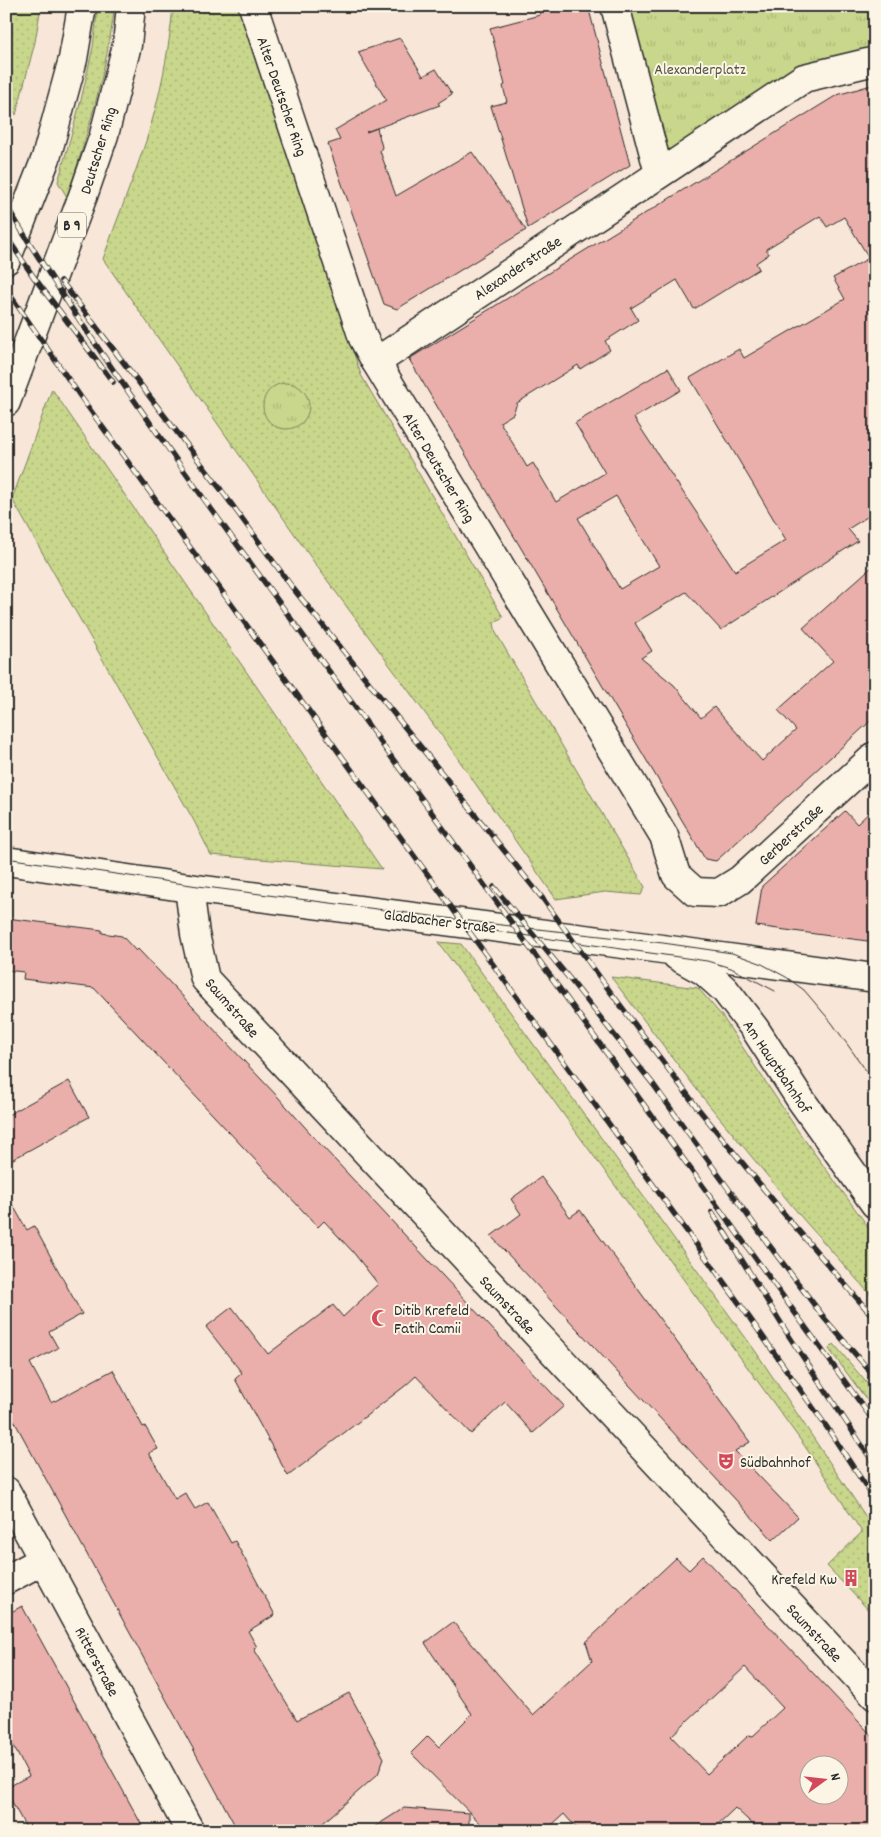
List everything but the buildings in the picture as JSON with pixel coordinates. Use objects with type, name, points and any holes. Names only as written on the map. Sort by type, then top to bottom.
[{"type":"street","points":[[6,260],[46,158],[73,59],[82,6]]},
{"type":"street","name":"Deutscher Ring","points":[[6,402],[84,194],[104,135],[127,45],[131,6]]},
{"type":"street","name":"Alter Deutscher Ring","points":[[253,6],[363,338],[664,836],[676,875],[695,892]]},
{"type":"street","points":[[615,6],[659,172],[804,78],[875,61]]},
{"type":"street","name":"Alexanderstraße","points":[[376,362],[659,172]]},
{"type":"street","name":"Gerberstraße","points":[[695,892],[719,893],[740,880],[875,756]]},
{"type":"street","name":"Gladbacher Straße","points":[[6,861],[190,888],[875,978]]},
{"type":"street","name":"Saumstraße","points":[[190,888],[195,934],[206,979],[639,1446],[875,1696]]},
{"type":"street","name":"Am Hauptbahnhof","points":[[662,949],[704,971],[725,990],[755,1029],[801,1100],[875,1204]]},
{"type":"street","name":"Ritterstraße","points":[[6,1491],[190,1831]]},
{"type":"street","points":[[6,1580],[44,1560]]},
{"type":"green space","points":[[6,6],[41,6],[35,42],[16,115],[6,96]]},
{"type":"green space","points":[[98,6],[115,6],[107,55],[96,103],[67,197],[58,182],[81,100],[93,47]]},
{"type":"green space","points":[[173,6],[240,6],[361,375],[503,617],[494,623],[496,633],[645,887],[641,895],[605,892],[556,899],[447,743],[316,565],[103,259],[136,170],[156,108],[169,40]]},
{"type":"green space","name":"Alexanderplatz","points":[[618,6],[875,6],[875,58],[802,76],[661,168]]},
{"type":"green space","points":[[291,383],[295,384],[305,393],[308,397],[308,415],[299,425],[291,429],[281,429],[273,425],[264,415],[263,401],[267,393],[277,384]]},
{"type":"green space","points":[[52,389],[382,869],[211,855],[194,821],[12,499]]},
{"type":"green space","points":[[438,942],[461,944],[756,1352],[870,1523],[875,1531],[875,1617],[827,1566],[862,1532],[804,1445]]},
{"type":"green space","points":[[611,977],[698,988],[722,1016],[798,1131],[875,1236],[875,1300],[803,1219],[704,1099]]},
{"type":"green space","points":[[834,1344],[875,1393],[875,1411],[829,1349]]},
{"type":"tram line","points":[[6,858],[198,886],[732,953],[760,963],[786,977],[804,990],[832,1023],[875,1083]]},
{"type":"tram line","points":[[494,931],[707,961],[731,968],[775,991]]},
{"type":"railway","points":[[6,205],[77,317],[204,499],[875,1423]]},
{"type":"railway","points":[[6,236],[33,276],[113,382]]},
{"type":"railway","points":[[61,281],[219,487],[292,587],[543,899],[696,1106],[790,1221],[875,1319]]},
{"type":"railway","points":[[6,289],[80,396],[739,1303],[826,1426],[875,1500]]},
{"type":"railway","points":[[494,887],[653,1084],[825,1319],[875,1377]]},
{"type":"railway","points":[[712,1212],[789,1336],[875,1465]]},
{"type":"place","name":"Ditib Krefeld Fatih Camii","points":[[380,1318]]},
{"type":"place","name":"Südbahnhof","points":[[726,1461]]},
{"type":"place","name":"Krefeld Kw","points":[[851,1578]]}]
